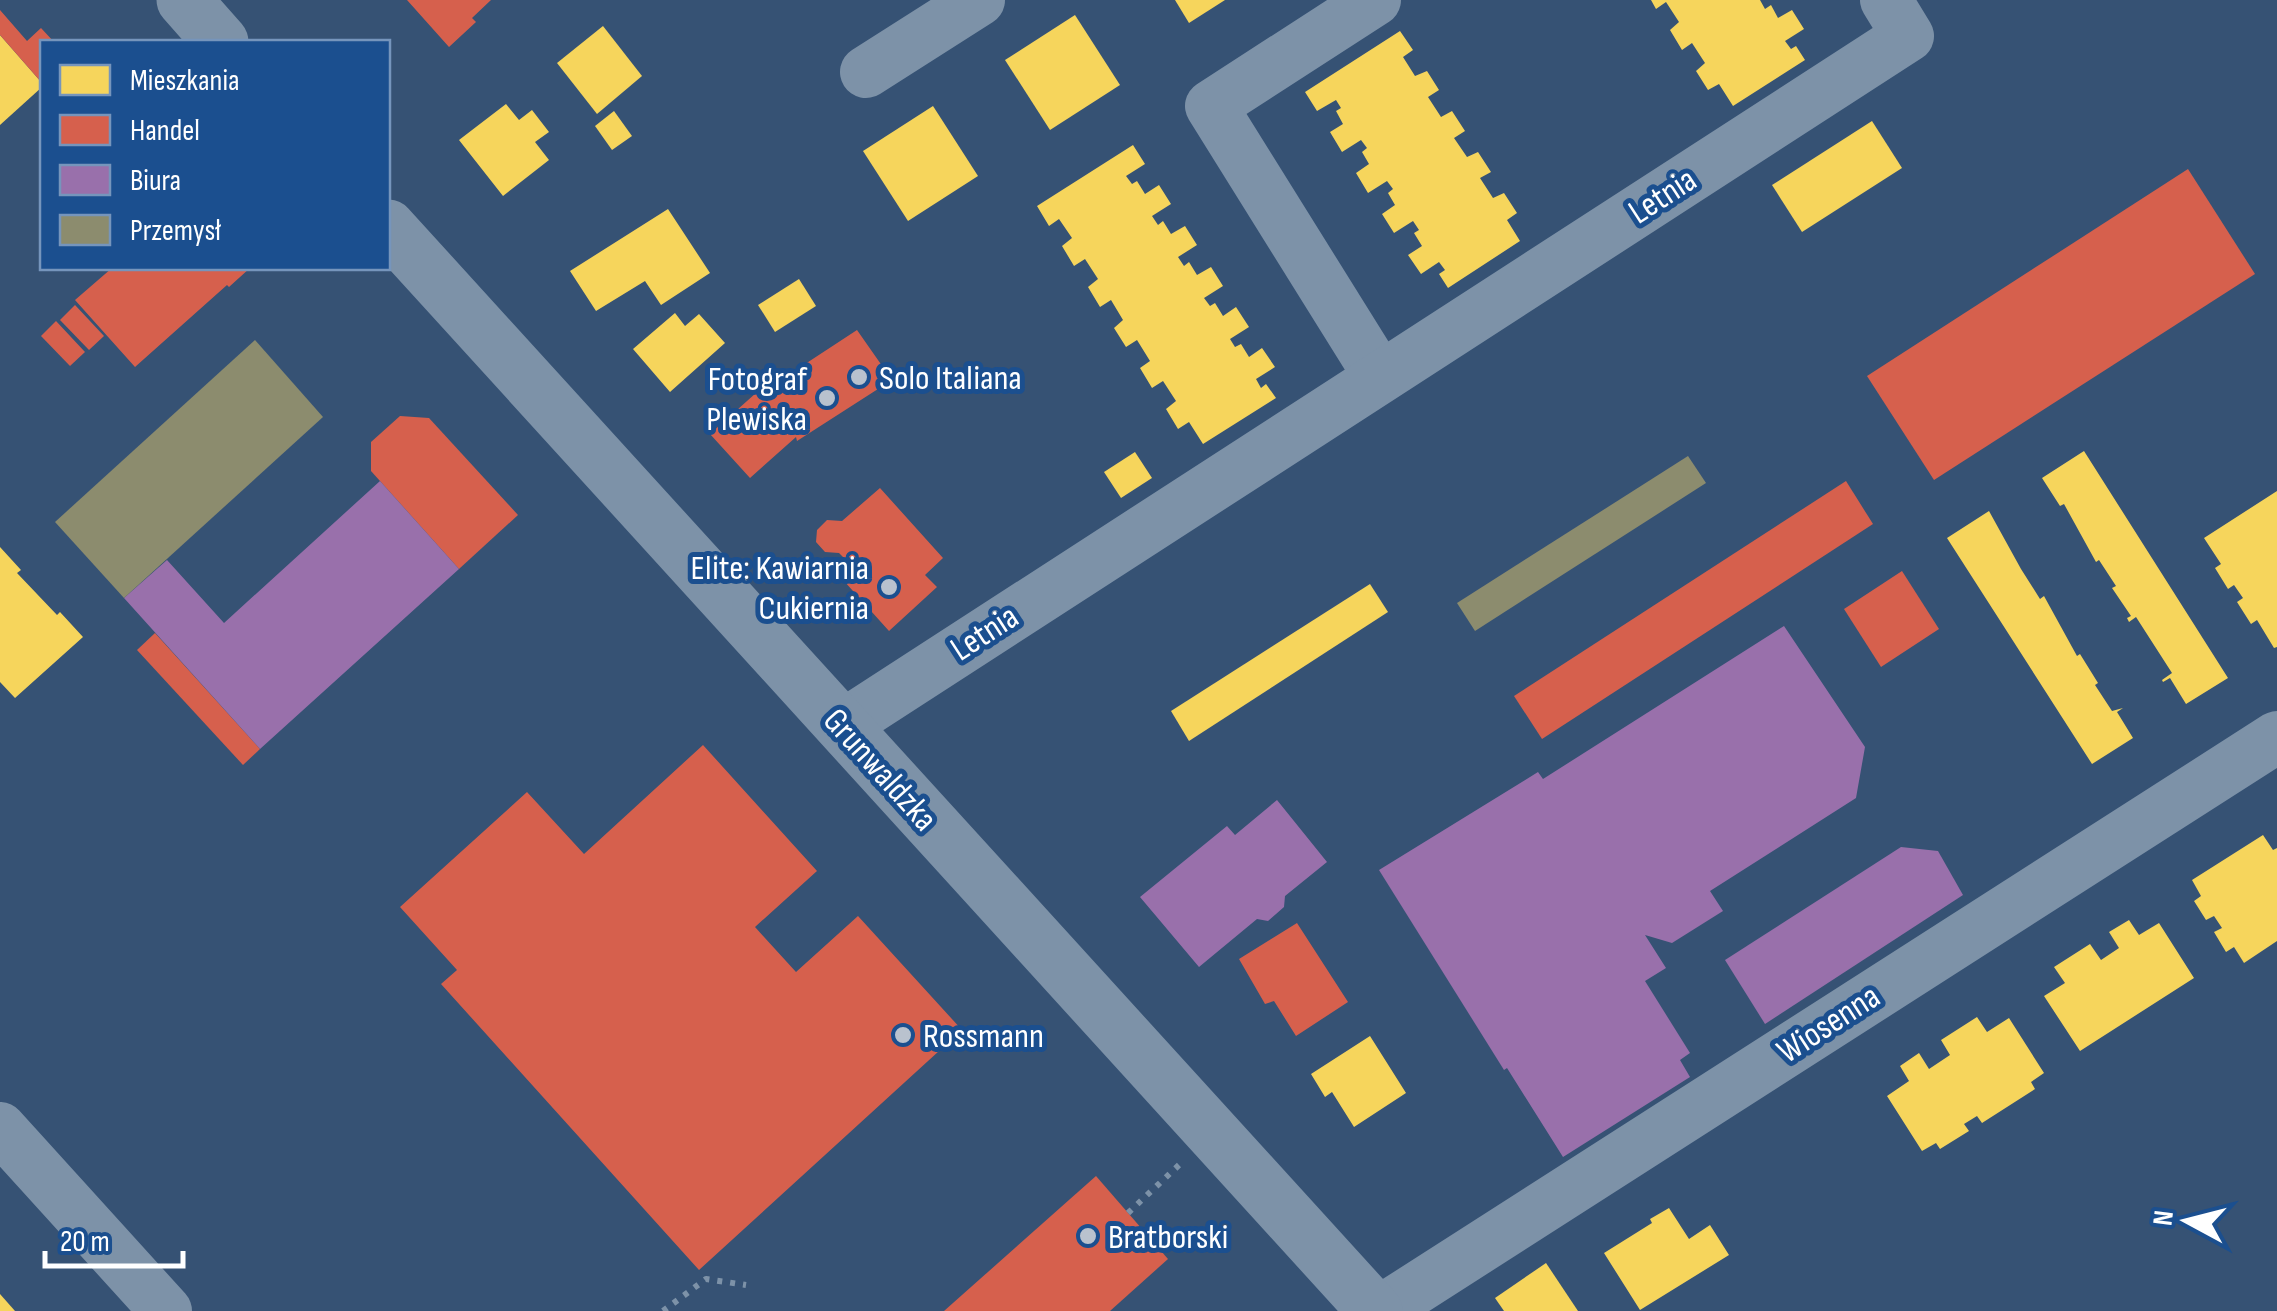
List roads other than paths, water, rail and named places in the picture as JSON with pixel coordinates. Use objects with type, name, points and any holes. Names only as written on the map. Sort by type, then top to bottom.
[{"type":"street","points":[[184,0],[220,40]]},
{"type":"street","points":[[866,72],[979,0]]},
{"type":"street","points":[[1375,0],[1211,106],[1380,377]]},
{"type":"street","name":"Letnia","points":[[842,726],[1908,36],[1886,0]]},
{"type":"street","name":"Grunwaldzka","points":[[390,229],[1378,1311]]},
{"type":"street","name":"Wiosenna","points":[[1378,1311],[2277,737]]},
{"type":"street","points":[[0,1128],[166,1311]]},
{"type":"place","name":"Solo Italiana","points":[[859,377]]},
{"type":"place","name":"Fotograf Plewiska","points":[[827,398]]},
{"type":"place","name":"Elite: Kawiarnia Cukiernia","points":[[889,587]]},
{"type":"place","name":"Rossmann","points":[[903,1035]]},
{"type":"place","name":"Bratborski","points":[[1088,1236]]}]
